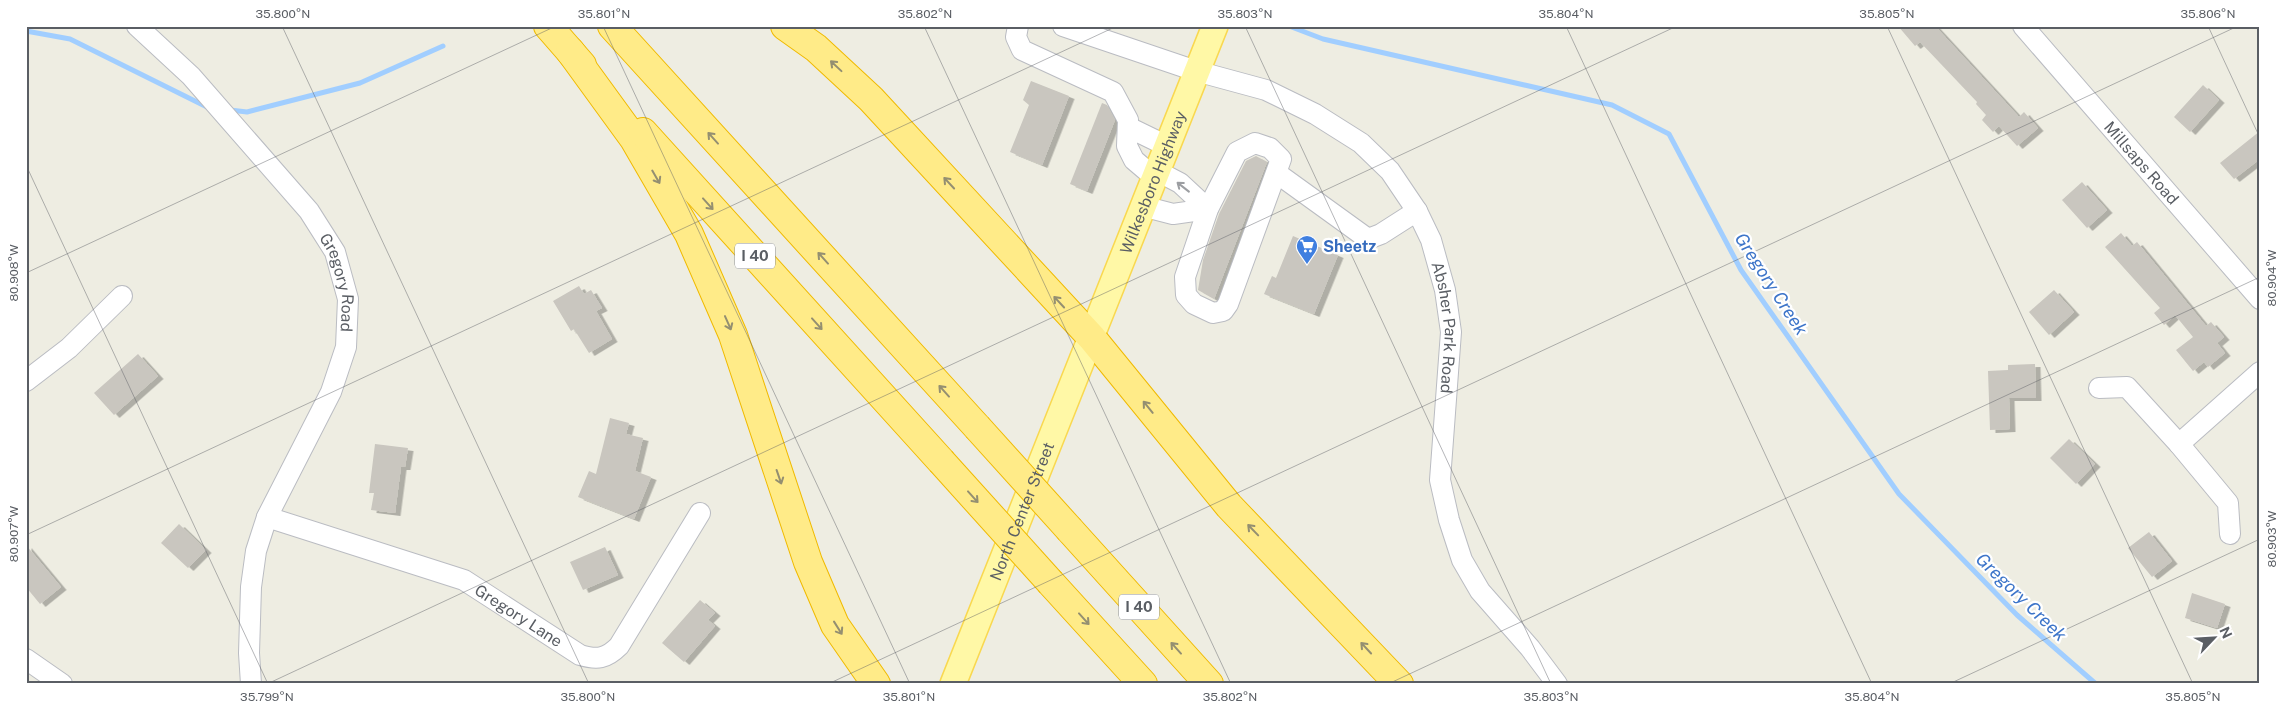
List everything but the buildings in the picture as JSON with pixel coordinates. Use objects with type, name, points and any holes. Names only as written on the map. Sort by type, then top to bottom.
[{"type":"highway","name":"I 40","points":[[548,26],[1142,684]]},
{"type":"highway","name":"I 40","points":[[612,26],[1209,684]]},
{"type":"highway","points":[[785,26],[816,48],[871,99],[1092,338],[1230,506],[1398,684]]},
{"type":"highway","points":[[570,51],[634,139],[689,234],[733,335],[808,562],[835,625],[876,684]]},
{"type":"main road","name":"Wilkesboro Highway","points":[[1092,338],[1142,206],[1215,26]]},
{"type":"main road","name":"North Center Street","points":[[952,684],[1092,338]]},
{"type":"street","name":"Gregory Road","points":[[137,26],[191,76],[310,211],[335,252],[348,299],[346,347],[330,392],[267,518],[256,551],[252,587],[249,653],[251,684]]},
{"type":"street","points":[[1018,26],[1016,37],[1022,50],[1113,92],[1125,111],[1128,127],[1127,146],[1134,160],[1156,174],[1180,183],[1208,209]]},
{"type":"street","name":"Absher Park Road","points":[[1063,26],[1196,71],[1266,90],[1315,114],[1362,144],[1390,171],[1417,211],[1431,240],[1445,290],[1451,332],[1440,480],[1449,520],[1462,560],[1480,591],[1530,648],[1557,684]]},
{"type":"street","name":"Millsaps Road","points":[[2023,26],[2260,299]]},
{"type":"street","points":[[1128,127],[1167,146]]},
{"type":"street","points":[[1255,144],[1270,148],[1282,159],[1228,304],[1222,311],[1213,314],[1194,304],[1186,295],[1184,277],[1208,209],[1237,152],[1255,144]]},
{"type":"street","points":[[1278,174],[1368,239],[1381,234],[1417,211]]},
{"type":"street","points":[[1142,206],[1173,214],[1208,209]]},
{"type":"street","points":[[26,381],[69,348],[122,296]]},
{"type":"street","points":[[2180,444],[2260,372]]},
{"type":"street","points":[[2099,388],[2127,388],[2180,444],[2228,502],[2230,534]]},
{"type":"street","name":"Gregory Lane","points":[[267,518],[464,580],[580,655],[594,659],[608,656],[619,646],[700,513]]},
{"type":"street","points":[[26,659],[62,684]]},
{"type":"waterway","name":"Gregory Creek","points":[[1289,26],[1323,39],[1612,105],[1669,134],[1741,270],[1899,494],[2017,615],[2096,684]]},
{"type":"waterway","points":[[26,31],[70,39],[209,108]]},
{"type":"waterway","points":[[230,110],[247,112],[360,83],[443,46]]},
{"type":"place","name":"Sheetz","points":[[1307,265]]}]
